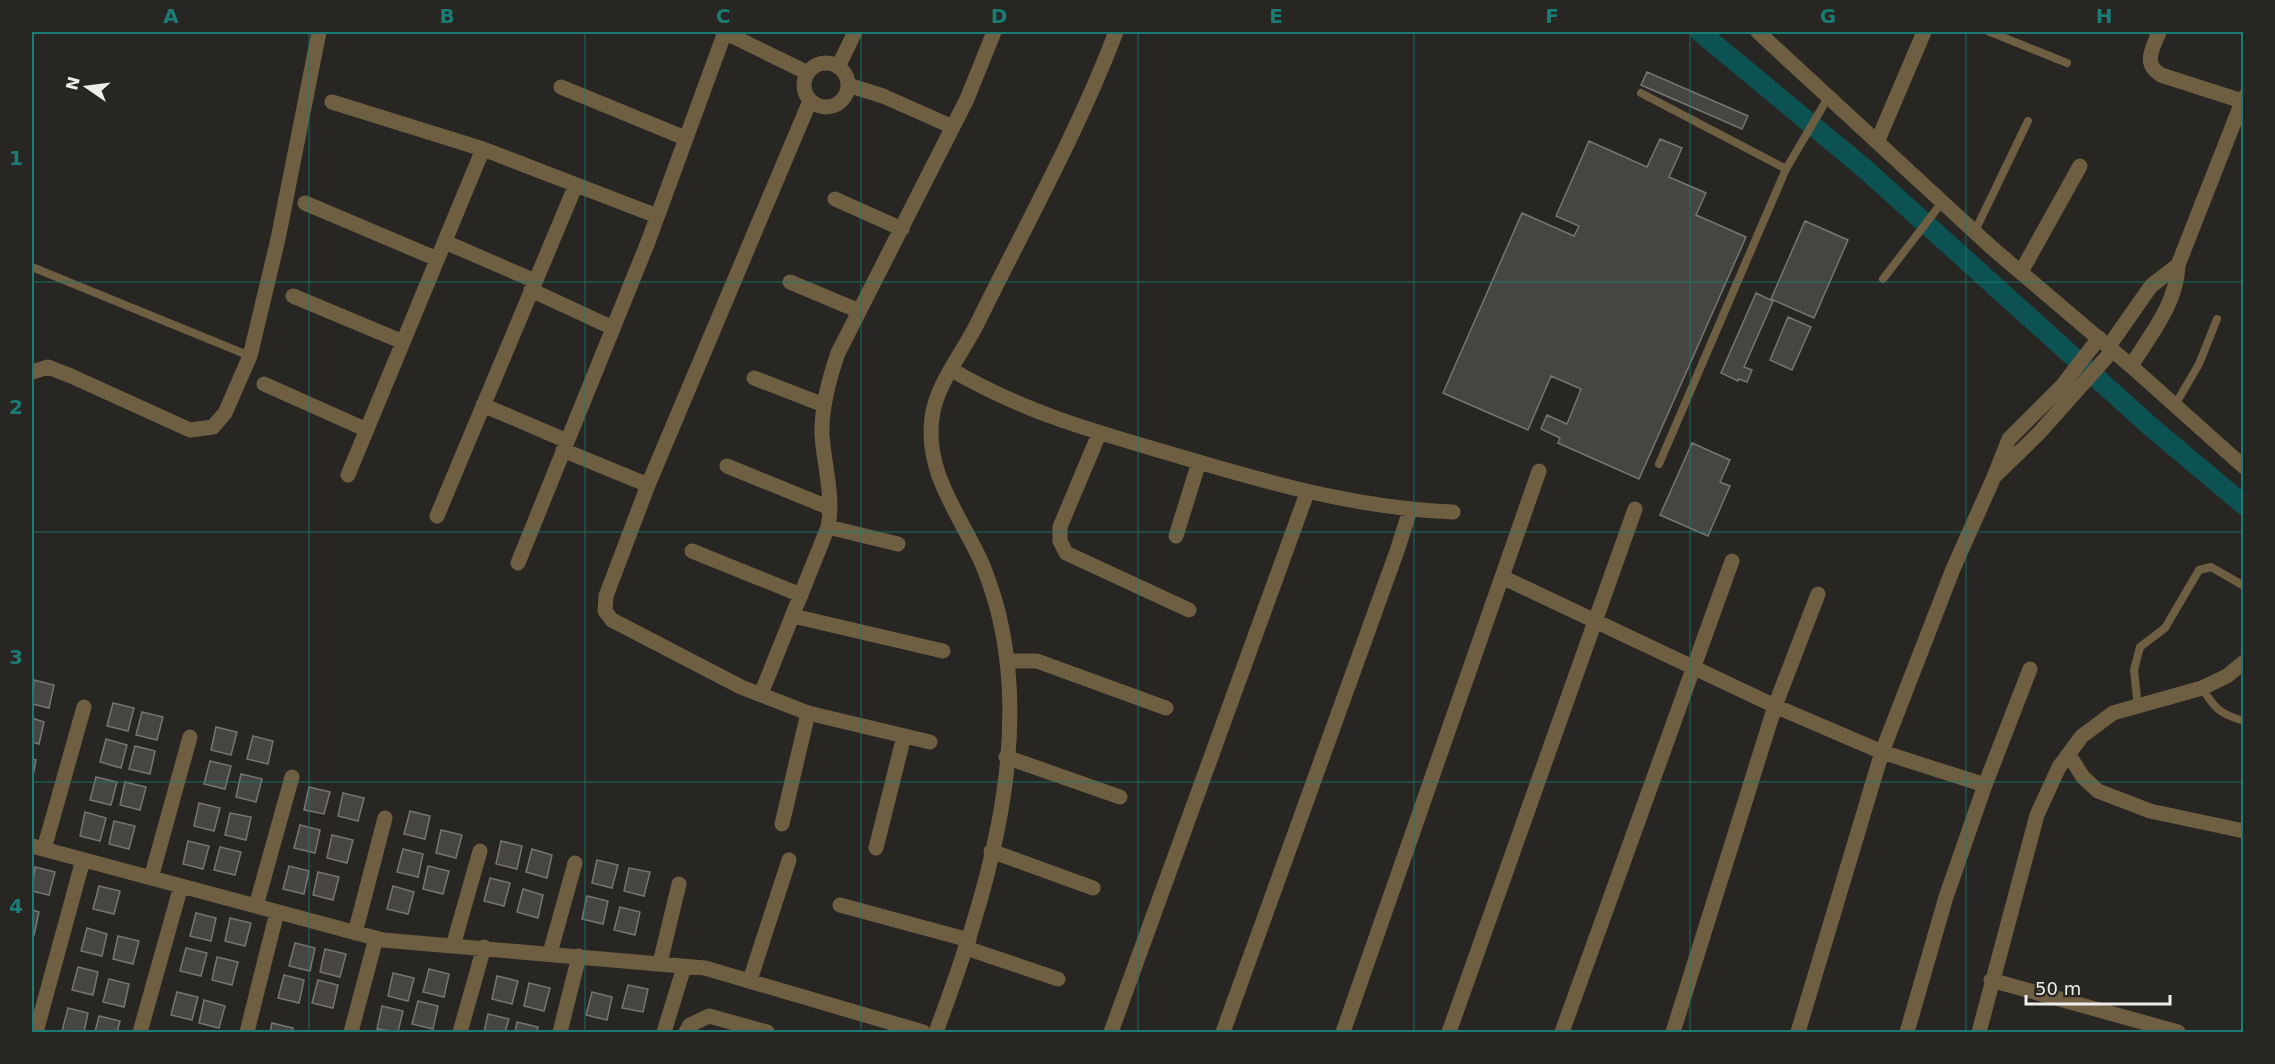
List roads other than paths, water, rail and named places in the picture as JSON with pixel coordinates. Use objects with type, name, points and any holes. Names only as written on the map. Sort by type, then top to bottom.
[{"type":"street","points":[[32,372],[48,367],[190,430],[213,427],[225,413],[250,356],[278,239],[319,32]]},
{"type":"street","points":[[838,67],[855,32]]},
{"type":"street","points":[[761,694],[828,527],[830,508],[822,436],[824,405],[838,353],[953,127],[994,32]]},
{"type":"street","points":[[936,1032],[967,944],[991,851],[1006,757],[1009,661],[995,603],[978,555],[942,487],[936,466],[932,419],[940,390],[1053,175],[1116,32]]},
{"type":"street","points":[[1758,32],[1878,140],[1940,205],[1975,231],[2244,466]]},
{"type":"street","points":[[1878,140],[1924,32]]},
{"type":"street","points":[[2131,366],[2178,286],[2178,265],[2243,99],[2161,75],[2152,69],[2149,63],[2159,32]]},
{"type":"street","points":[[518,563],[613,328],[685,138],[732,33],[808,73]]},
{"type":"street","points":[[838,67],[819,65],[808,73],[804,84],[810,101],[648,484],[606,596],[605,612],[612,620],[761,694],[808,713],[930,742]]},
{"type":"street","points":[[838,67],[848,85],[883,96],[953,127]]},
{"type":"street","points":[[810,101],[823,107],[838,104],[843,99],[848,85]]},
{"type":"street","points":[[561,87],[685,138]]},
{"type":"street","points":[[332,102],[483,150],[575,187],[657,216]]},
{"type":"street","points":[[348,475],[483,150]]},
{"type":"street","points":[[2021,272],[2080,166]]},
{"type":"street","points":[[437,516],[575,187]]},
{"type":"street","points":[[835,198],[902,229]]},
{"type":"street","points":[[305,203],[437,259]]},
{"type":"street","points":[[445,242],[533,285],[613,328]]},
{"type":"street","points":[[1798,1032],[1882,752],[1953,569],[1994,477],[2066,392],[2100,363],[2107,345],[2151,286],[2178,265]]},
{"type":"street","points":[[790,282],[859,311]]},
{"type":"street","points":[[293,296],[403,342]]},
{"type":"street","points":[[2066,392],[2089,351],[2107,345]]},
{"type":"street","points":[[952,370],[1022,407],[1100,434],[1307,493],[1410,510],[1453,512]]},
{"type":"street","points":[[754,378],[824,405]]},
{"type":"street","points":[[264,384],[367,430]]},
{"type":"street","points":[[483,405],[648,484]]},
{"type":"street","points":[[1100,434],[1060,527],[1060,541],[1066,553],[1189,610]]},
{"type":"street","points":[[1176,536],[1199,462]]},
{"type":"street","points":[[727,466],[830,508]]},
{"type":"street","points":[[1343,1032],[1539,471]]},
{"type":"street","points":[[1111,1032],[1307,493]]},
{"type":"street","points":[[1449,1032],[1635,509]]},
{"type":"street","points":[[1223,1032],[1410,510]]},
{"type":"street","points":[[828,527],[898,544]]},
{"type":"street","points":[[692,551],[801,596]]},
{"type":"street","points":[[1562,1032],[1732,561]]},
{"type":"street","points":[[1502,577],[1775,706],[1882,752],[1985,785]]},
{"type":"street","points":[[1673,1032],[1775,706],[1818,594]]},
{"type":"street","points":[[793,616],[943,651]]},
{"type":"street","points":[[1009,661],[1037,661],[1166,708]]},
{"type":"street","points":[[1979,1032],[1991,980],[2019,889],[2037,815],[2060,767],[2082,736],[2113,713],[2202,688],[2227,676],[2244,662]]},
{"type":"street","points":[[1907,1032],[1946,897],[1985,785],[2030,669]]},
{"type":"street","points":[[84,707],[38,848],[376,938],[418,945],[484,947],[705,968],[923,1032]]},
{"type":"street","points":[[782,824],[808,713]]},
{"type":"street","points":[[876,848],[904,736]]},
{"type":"street","points":[[151,878],[190,737]]},
{"type":"street","points":[[2069,755],[2083,777],[2098,791],[2150,810],[2244,831]]},
{"type":"street","points":[[1006,757],[1120,797]]},
{"type":"street","points":[[256,906],[292,777]]},
{"type":"street","points":[[355,933],[384,818]]},
{"type":"street","points":[[453,946],[480,851]]},
{"type":"street","points":[[991,851],[1093,888]]},
{"type":"street","points":[[36,1032],[83,860]]},
{"type":"street","points":[[750,980],[789,860]]},
{"type":"street","points":[[550,953],[575,863]]},
{"type":"street","points":[[660,963],[679,884]]},
{"type":"street","points":[[140,1032],[181,886]]},
{"type":"street","points":[[840,905],[967,944],[1058,980]]},
{"type":"street","points":[[247,1032],[277,912]]},
{"type":"street","points":[[351,1032],[376,938]]},
{"type":"street","points":[[460,1032],[484,947]]},
{"type":"street","points":[[560,1032],[579,956]]},
{"type":"street","points":[[664,1032],[684,967]]},
{"type":"street","points":[[1991,980],[2178,1032]]},
{"type":"street","points":[[686,1032],[690,1025],[709,1016],[767,1032]]},
{"type":"lane","points":[[1990,32],[2067,63]]},
{"type":"lane","points":[[1641,93],[1786,169]]},
{"type":"lane","points":[[1659,464],[1786,169],[1829,95]]},
{"type":"lane","points":[[1975,231],[2028,121]]},
{"type":"lane","points":[[1883,279],[1940,205]]},
{"type":"lane","points":[[32,267],[250,356]]},
{"type":"lane","points":[[2175,405],[2199,364],[2217,319]]},
{"type":"lane","points":[[2138,707],[2134,670],[2140,647],[2165,628],[2192,578],[2199,570],[2211,567],[2244,586]]},
{"type":"lane","points":[[2202,688],[2212,705],[2224,716],[2244,721]]},
{"type":"waterway","points":[[1700,32],[1864,168],[2151,427],[2244,505]]}]
